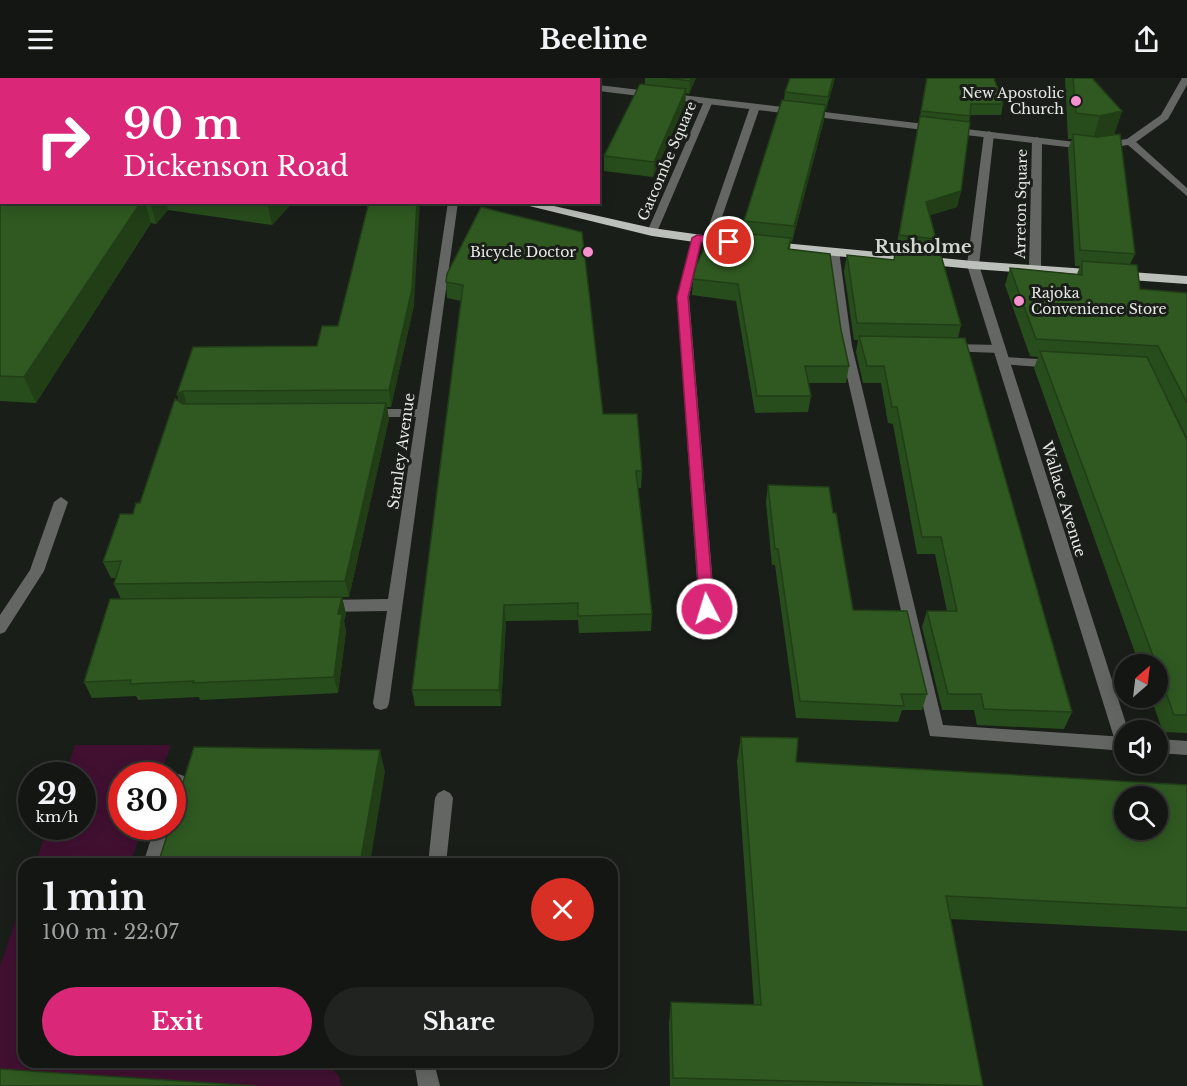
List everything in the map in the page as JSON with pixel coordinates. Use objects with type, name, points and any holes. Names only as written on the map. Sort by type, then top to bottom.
[{"type":"highway","points":[[525,204],[565,215],[652,232],[703,239],[973,265],[1187,280]]},
{"type":"street","points":[[600,88],[1092,147],[1130,142],[1166,117],[1186,78]]},
{"type":"street","name":"Gatcombe Square","points":[[652,232],[708,101]]},
{"type":"street","points":[[707,609],[682,297],[755,106]]},
{"type":"street","points":[[973,265],[989,134]]},
{"type":"street","name":"Arreton Square","points":[[1035,269],[1037,140]]},
{"type":"street","points":[[1130,142],[1187,193]]},
{"type":"street","name":"Stanley Avenue","points":[[381,704],[453,204]]},
{"type":"street","points":[[833,251],[936,731],[1114,743]]},
{"type":"street","name":"Wallace Avenue","points":[[973,265],[1116,720]]},
{"type":"street","points":[[940,348],[1063,364]]},
{"type":"street","points":[[353,414],[424,413]]},
{"type":"street","points":[[0,628],[37,571],[61,502]]},
{"type":"street","points":[[303,606],[396,605]]},
{"type":"street","points":[[1168,747],[1187,748]]},
{"type":"street","points":[[438,858],[444,798]]},
{"type":"street","points":[[154,858],[160,840]]},
{"type":"street","points":[[425,1068],[429,1086]]},
{"type":"shaded area","points":[[75,745],[171,745],[165,762],[108,762],[108,840],[138,840],[132,858],[37,858],[43,840],[96,840],[96,762],[69,762]]},
{"type":"shaded area","points":[[18,914],[18,1068],[330,1068],[339,1076],[342,1086],[0,1086],[0,966]]},
{"type":"building","points":[[666,78],[691,78],[690,81]]},
{"type":"building","points":[[790,78],[833,78],[828,97],[785,92]]},
{"type":"building","points":[[927,78],[994,78],[1003,104],[971,104],[970,116],[921,111]]},
{"type":"building","points":[[1073,78],[1092,78],[1122,111],[1100,116],[1076,113]]},
{"type":"building","points":[[640,84],[686,89],[654,162],[604,156]]},
{"type":"building","points":[[782,100],[826,105],[794,226],[744,221]]},
{"type":"building","points":[[920,116],[970,122],[961,191],[926,202],[936,239],[899,235]]},
{"type":"building","points":[[1073,134],[1097,137],[1120,134],[1135,254],[1080,250]]},
{"type":"building","points":[[0,204],[140,204],[24,377],[0,376]]},
{"type":"building","points":[[368,204],[417,204],[412,289],[389,390],[183,391],[177,394],[193,347],[317,346],[322,326],[338,326]]},
{"type":"building","points":[[481,207],[582,232],[603,414],[637,414],[642,471],[636,471],[652,614],[578,616],[578,603],[504,605],[499,690],[412,690],[463,285],[446,282],[447,274]]},
{"type":"building","points":[[740,233],[791,238],[788,249],[830,254],[841,330],[849,366],[805,366],[811,396],[757,396],[738,284],[693,279],[696,266],[708,240],[737,243]]},
{"type":"building","points":[[896,248],[940,252],[961,325],[857,323],[847,255],[894,260]]},
{"type":"building","points":[[1082,261],[1137,265],[1140,289],[1187,293],[1187,403],[1158,346],[1036,339],[1010,268],[1082,275]]},
{"type":"building","points":[[859,336],[965,338],[1072,712],[984,709],[981,694],[948,694],[927,611],[957,611],[941,537],[922,537],[897,407],[892,407],[884,366],[867,366]]},
{"type":"building","points":[[1040,351],[1147,357],[1187,440],[1187,715],[1174,715],[1168,698],[1168,654],[1152,654]]},
{"type":"building","points":[[175,399],[183,404],[386,403],[345,581],[114,584],[121,561],[103,562],[120,514],[133,514],[136,503],[140,503]]},
{"type":"building","points":[[768,485],[829,487],[833,513],[836,513],[853,610],[907,611],[927,694],[901,694],[904,706],[800,701],[778,549],[775,549]]},
{"type":"building","points":[[342,597],[338,614],[342,614],[334,677],[193,683],[194,681],[130,684],[131,680],[84,682],[110,599]]},
{"type":"building","points":[[741,737],[798,738],[796,762],[1187,785],[1187,908],[946,896],[983,1086],[673,1078],[671,1002],[761,1005]]},
{"type":"building","points":[[194,747],[380,750],[361,858],[160,858],[166,840],[186,840],[186,773]]},
{"type":"building","points":[[0,1069],[256,1086],[0,1086]]},
{"type":"place","name":"New Apostolic Church","points":[[1076,101]]},
{"type":"place","name":"Bicycle Doctor","points":[[588,252]]},
{"type":"place","name":"Rajoka Convenience Store","points":[[1019,301]]},
{"type":"district","name":"Rusholme","points":[[923,247]]},
{"type":"route","points":[[707,609],[682,297],[697,238],[729,242]]}]
